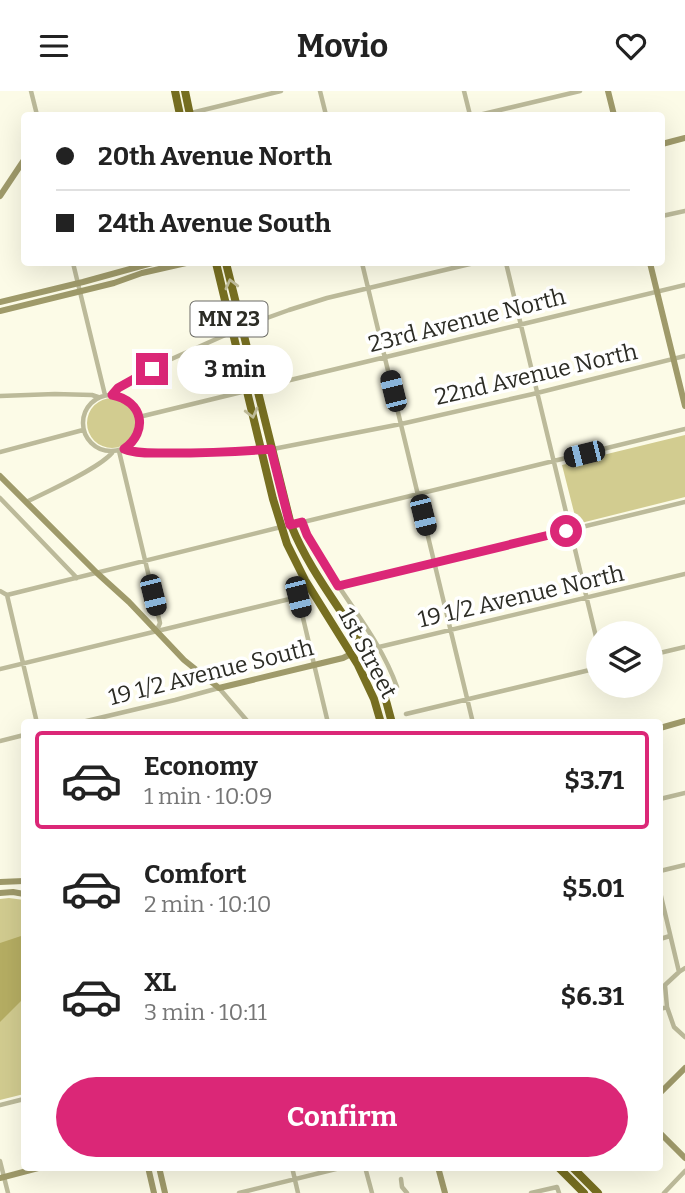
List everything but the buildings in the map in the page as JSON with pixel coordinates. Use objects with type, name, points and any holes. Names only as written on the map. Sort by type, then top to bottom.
[{"type":"highway","points":[[174,91],[184,112]]},
{"type":"highway","points":[[185,91],[186,112]]},
{"type":"highway","name":"MN 23","points":[[217,266],[233,332],[271,449],[286,526]]},
{"type":"highway","name":"MN 23","points":[[227,266],[241,327],[261,450],[286,526]]},
{"type":"highway","name":"1st Street","points":[[286,526],[301,573],[351,653],[367,684],[380,719]]},
{"type":"highway","name":"1st Street","points":[[286,526],[367,654],[382,688],[391,719]]},
{"type":"highway","points":[[562,1171],[584,1193]]},
{"type":"highway","points":[[580,1171],[598,1193]]},
{"type":"street","points":[[31,91],[36,112]]},
{"type":"street","points":[[198,112],[281,91]]},
{"type":"street","points":[[320,91],[325,112]]},
{"type":"street","points":[[464,91],[469,112]]},
{"type":"street","points":[[492,112],[580,91]]},
{"type":"street","points":[[608,91],[613,112]]},
{"type":"street","points":[[665,143],[685,138]]},
{"type":"street","points":[[0,196],[21,164]]},
{"type":"street","points":[[665,215],[685,211]]},
{"type":"street","points":[[74,266],[105,395]]},
{"type":"street","points":[[0,311],[143,266]]},
{"type":"street","points":[[0,302],[114,283],[173,266]]},
{"type":"street","points":[[363,266],[472,719]]},
{"type":"street","points":[[241,327],[289,310],[368,288],[461,266]]},
{"type":"street","points":[[507,266],[592,621]]},
{"type":"street","points":[[651,266],[685,406]]},
{"type":"street","name":"23rd Avenue North","points":[[139,417],[685,285]]},
{"type":"street","points":[[112,395],[118,388],[167,361],[233,332]]},
{"type":"street","name":"22nd Avenue North","points":[[118,451],[155,453],[261,450],[299,445],[685,356]]},
{"type":"street","points":[[0,396],[55,394],[92,395],[99,398]]},
{"type":"street","points":[[26,502],[88,470],[131,443],[137,436],[139,417],[135,408],[121,397],[105,395],[91,403],[85,411],[83,431],[94,446],[103,451],[118,451]]},
{"type":"street","points":[[7,596],[685,429]]},
{"type":"street","points":[[0,451],[83,431]]},
{"type":"street","points":[[118,451],[160,623],[157,631]]},
{"type":"street","points":[[0,476],[129,602],[184,660],[219,688],[246,719]]},
{"type":"street","points":[[0,498],[77,578]]},
{"type":"street","points":[[338,586],[685,502]]},
{"type":"street","points":[[302,522],[338,586],[379,647],[397,687]]},
{"type":"street","name":"19 1/2 Avenue North","points":[[367,654],[379,647],[685,574]]},
{"type":"street","points":[[0,591],[7,596],[36,719]]},
{"type":"street","points":[[0,669],[298,597],[327,719]]},
{"type":"street","points":[[663,652],[685,647]]},
{"type":"street","name":"19 1/2 Avenue South","points":[[95,719],[343,658],[351,653]]},
{"type":"street","points":[[406,714],[586,671]]},
{"type":"street","points":[[663,727],[685,722]]},
{"type":"street","points":[[0,741],[21,736]]},
{"type":"street","points":[[663,798],[685,793]]},
{"type":"street","points":[[663,870],[685,865]]},
{"type":"street","points":[[0,882],[21,881]]},
{"type":"street","points":[[0,893],[21,893]]},
{"type":"street","points":[[663,905],[679,972]]},
{"type":"street","points":[[663,938],[670,936]]},
{"type":"street","points":[[685,968],[665,985],[667,1007],[674,1027],[685,1037]]},
{"type":"street","points":[[663,1008],[667,1007]]},
{"type":"street","points":[[663,1090],[685,1068]]},
{"type":"street","points":[[0,1105],[21,1100]]},
{"type":"street","points":[[663,1136],[685,1158]]},
{"type":"street","points":[[0,1161],[8,1193]]},
{"type":"street","points":[[2,1177],[26,1171]]},
{"type":"street","points":[[149,1171],[154,1193]]},
{"type":"street","points":[[160,1171],[165,1193]]},
{"type":"street","points":[[293,1171],[298,1193]]},
{"type":"street","points":[[239,1193],[328,1171]]},
{"type":"street","points":[[366,1171],[372,1193]]},
{"type":"street","points":[[439,1171],[444,1193]]},
{"type":"street","points":[[663,1193],[685,1171]]},
{"type":"street","points":[[401,1179],[402,1187],[407,1193]]},
{"type":"street","points":[[531,1193],[558,1190]]},
{"type":"shaded area","points":[[112,398],[130,405],[137,423],[130,441],[112,448],[94,441],[87,423],[94,405]]},
{"type":"shaded area","points":[[685,435],[685,497],[577,524],[562,465]]},
{"type":"shaded area","points":[[0,899],[21,900],[21,1095],[0,1100]]},
{"type":"shaded area","points":[[21,936],[21,1001],[0,1022],[0,943]]},
{"type":"route","points":[[152,369],[118,388],[112,395],[129,401],[139,417],[137,436],[124,449],[131,452],[171,453],[271,449],[290,525],[302,522],[338,586],[566,531]]}]
